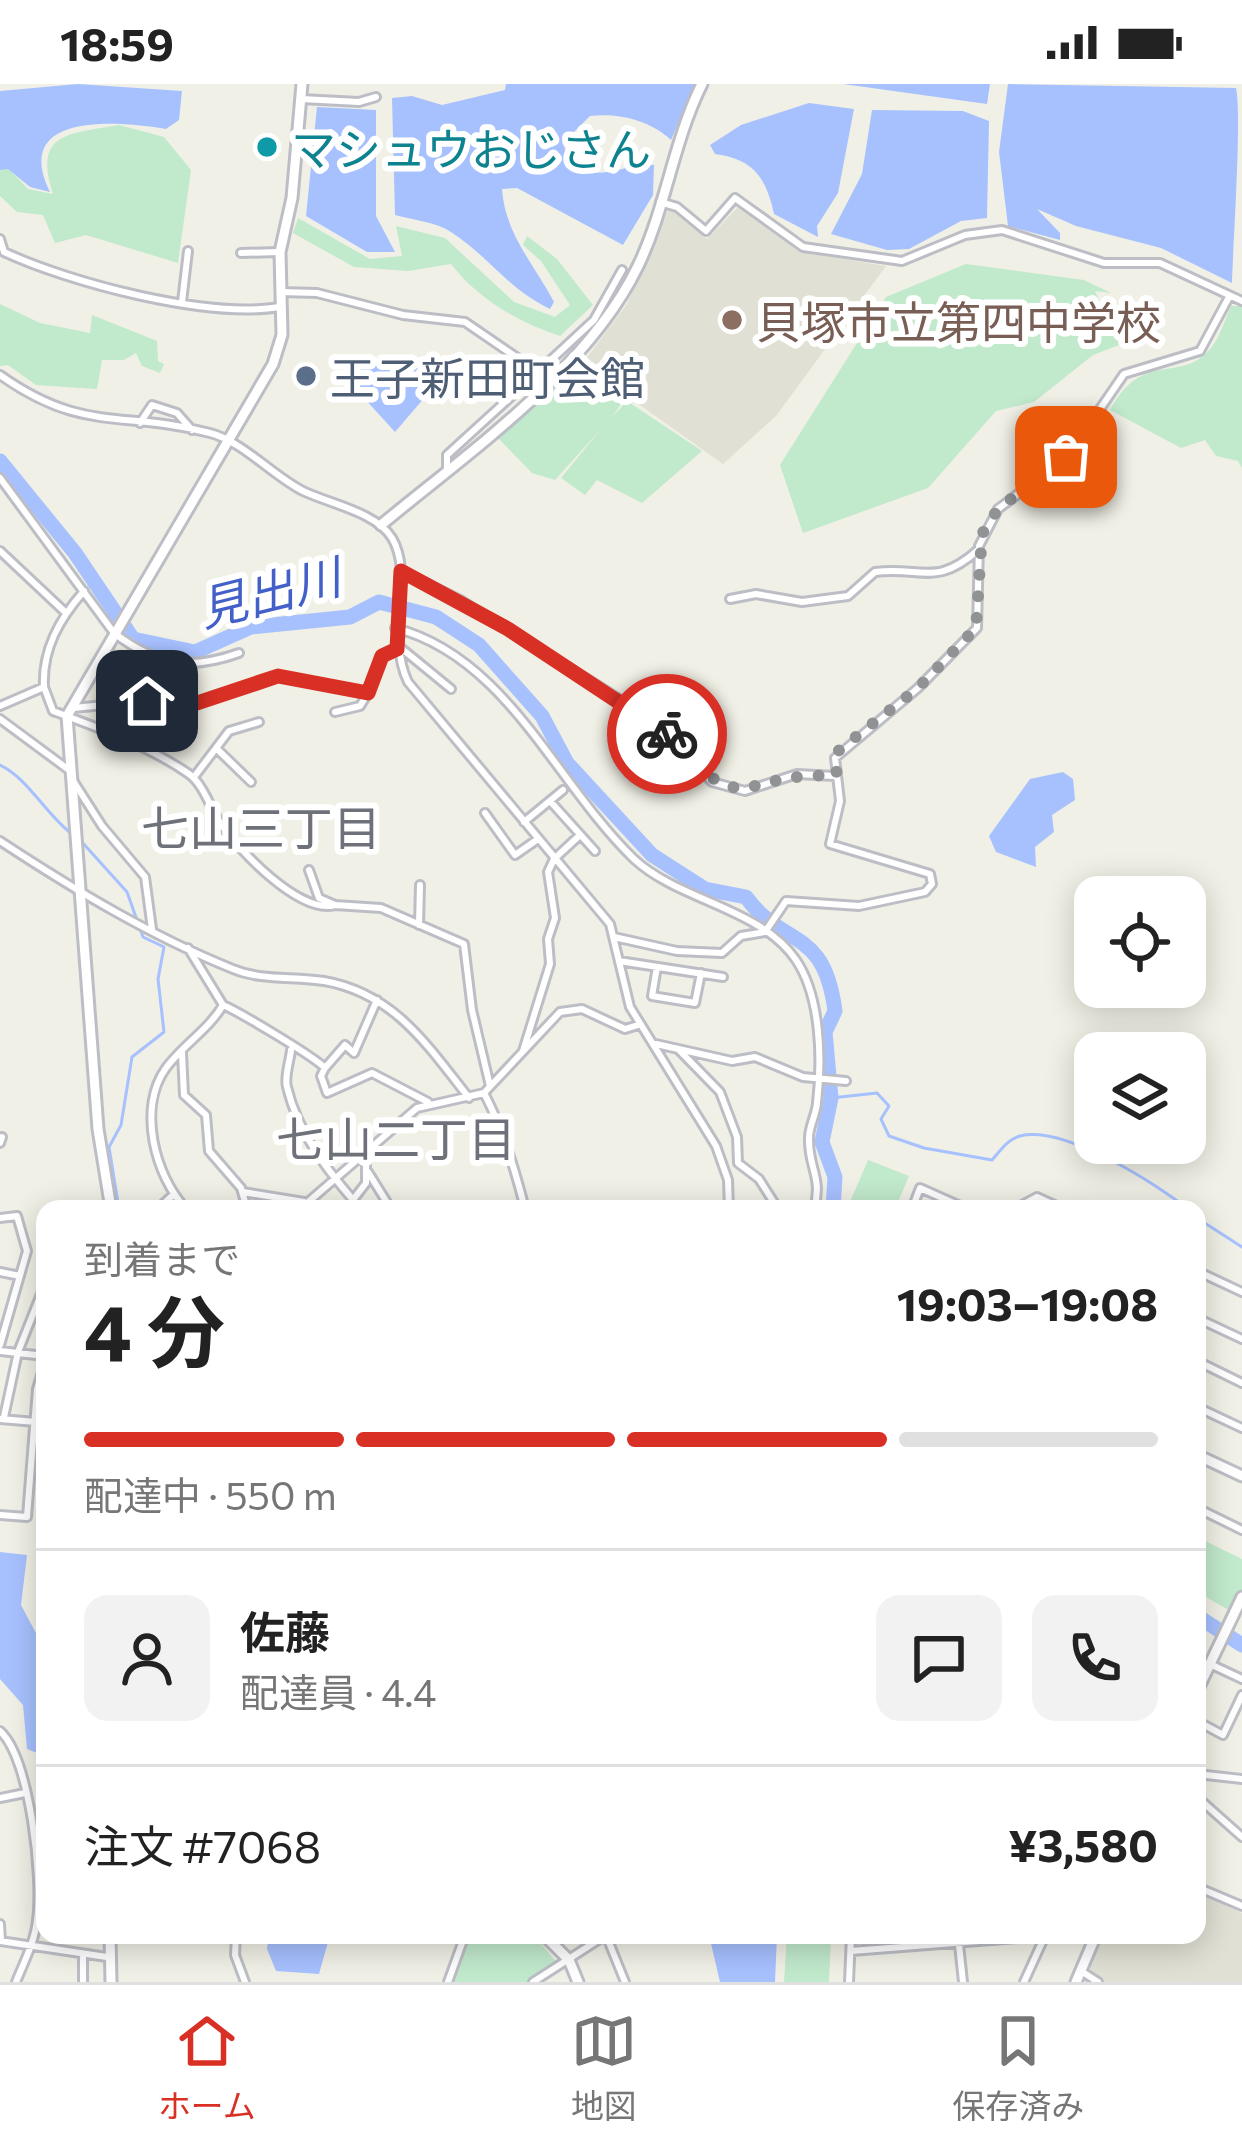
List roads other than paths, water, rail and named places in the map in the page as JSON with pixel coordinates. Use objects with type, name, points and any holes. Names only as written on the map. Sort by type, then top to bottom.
[{"type":"street","points":[[108,1200],[103,1185],[69,774],[68,712],[273,364],[282,335],[280,252],[292,198],[302,84]]},
{"type":"street","points":[[382,525],[580,352],[640,262],[688,112],[702,84]]},
{"type":"street","points":[[301,99],[359,102],[376,97]]},
{"type":"street","points":[[660,202],[677,207],[706,231],[735,198],[803,247],[902,261],[965,235],[1002,230],[1104,263],[1160,263],[1242,301]]},
{"type":"street","points":[[0,238],[4,252],[38,268],[182,302],[280,307]]},
{"type":"street","points":[[182,302],[188,250]]},
{"type":"street","points":[[241,253],[280,252]]},
{"type":"street","points":[[447,471],[447,455],[611,305],[622,270]]},
{"type":"street","points":[[280,292],[317,293],[403,315],[465,322],[538,372]]},
{"type":"street","points":[[614,937],[677,951],[722,953],[741,936],[765,932],[778,910],[795,899],[860,906],[916,897],[932,884],[924,872],[830,844],[840,802],[839,750],[918,688],[976,628],[979,549],[982,534],[998,509],[1066,457],[1124,374],[1200,351],[1229,297]]},
{"type":"street","points":[[0,375],[41,404],[78,416],[192,430],[227,441],[302,490],[382,525],[392,539],[401,571],[395,628],[408,682],[602,912],[614,937],[638,1025],[724,1163],[728,1200]]},
{"type":"street","points":[[140,423],[152,405],[177,413],[192,430]]},
{"type":"street","points":[[0,478],[114,633],[149,657],[172,664],[213,662],[239,653]]},
{"type":"street","points":[[730,598],[756,594],[802,602],[848,596],[875,572],[929,576],[959,566],[979,549]]},
{"type":"street","points":[[0,551],[65,612]]},
{"type":"street","points":[[401,571],[461,601],[658,723],[712,782],[745,791],[796,774],[836,776]]},
{"type":"street","points":[[84,591],[65,612],[46,657],[44,687],[53,711],[147,701],[185,707],[270,676],[368,693]]},
{"type":"street","points":[[395,628],[443,645],[480,674],[649,871],[765,932],[786,948],[805,977],[815,1013],[816,1080],[809,1136],[820,1185],[816,1200]]},
{"type":"street","points":[[335,712],[360,706],[382,656],[397,649],[407,650],[451,689]]},
{"type":"street","points":[[0,706],[44,687]]},
{"type":"street","points":[[68,712],[194,777],[222,826],[268,878],[323,907],[381,908],[464,944],[487,1089],[522,1200]]},
{"type":"street","points":[[0,719],[69,774],[145,877],[152,929]]},
{"type":"street","points":[[194,777],[229,731],[259,722]]},
{"type":"street","points":[[216,748],[251,782]]},
{"type":"street","points":[[524,822],[563,790]]},
{"type":"street","points":[[550,801],[595,851]]},
{"type":"street","points":[[485,813],[515,855],[538,839]]},
{"type":"street","points":[[523,1052],[550,964],[548,939],[555,918],[548,872],[554,859],[580,835]]},
{"type":"street","points":[[0,841],[80,892],[251,976],[329,982],[376,1000],[405,1017],[469,1098]]},
{"type":"street","points":[[309,870],[319,898],[335,905]]},
{"type":"street","points":[[419,926],[420,885]]},
{"type":"street","points":[[188,948],[223,1005],[291,1048],[310,1053],[325,1068]]},
{"type":"street","points":[[619,961],[723,976]]},
{"type":"street","points":[[657,967],[652,996],[695,1003],[701,973]]},
{"type":"street","points":[[376,1000],[354,1053],[345,1046],[325,1068],[321,1076],[327,1094],[372,1073],[431,1103]]},
{"type":"street","points":[[177,1200],[158,1164],[152,1105],[162,1073],[223,1005]]},
{"type":"street","points":[[310,1200],[407,1115],[431,1103],[469,1098],[487,1089],[569,1008],[625,1029],[638,1025]]},
{"type":"street","points":[[653,1043],[732,1061],[755,1057],[816,1080],[846,1081]]},
{"type":"street","points":[[291,1048],[285,1084],[335,1180],[352,1199],[368,1172]]},
{"type":"street","points":[[182,1049],[184,1095],[206,1114],[209,1150],[244,1200]]},
{"type":"street","points":[[678,1049],[720,1092],[737,1136],[736,1159],[770,1200]]},
{"type":"street","points":[[366,1155],[368,1172],[385,1200]]},
{"type":"street","points":[[724,1163],[736,1159]]},
{"type":"street","points":[[915,1200],[920,1188],[947,1200]]},
{"type":"street","points":[[242,1192],[276,1200]]},
{"type":"street","points":[[168,1200],[173,1196]]},
{"type":"street","points":[[0,1218],[17,1216],[27,1251],[0,1348],[36,1357]]},
{"type":"street","points":[[0,1272],[20,1276]]},
{"type":"street","points":[[1206,1275],[1242,1292]]},
{"type":"street","points":[[0,1515],[27,1517],[36,1422],[2,1418],[18,1352],[36,1306]]},
{"type":"street","points":[[1206,1321],[1241,1335]]},
{"type":"street","points":[[1206,1365],[1242,1383]]},
{"type":"street","points":[[1206,1411],[1242,1428]]},
{"type":"street","points":[[1206,1459],[1242,1476]]},
{"type":"street","points":[[1206,1513],[1242,1531]]},
{"type":"street","points":[[1206,1672],[1241,1600]]},
{"type":"street","points":[[1210,1664],[1242,1679]]},
{"type":"street","points":[[1206,1726],[1223,1735],[1242,1696]]},
{"type":"street","points":[[0,1730],[12,1742],[25,1793],[36,1891]]},
{"type":"street","points":[[1206,1775],[1242,1779]]},
{"type":"street","points":[[0,1798],[25,1793]]},
{"type":"street","points":[[1206,1805],[1242,1837]]},
{"type":"street","points":[[1206,1891],[1242,1906]]},
{"type":"street","points":[[16,1982],[36,1918]]},
{"type":"street","points":[[0,1924],[1,1941],[107,1957]]},
{"type":"street","points":[[109,1944],[111,1982]]},
{"type":"street","points":[[236,1944],[244,1982]]},
{"type":"street","points":[[448,1982],[462,1944]]},
{"type":"street","points":[[553,1944],[569,1960],[578,1982]]},
{"type":"street","points":[[533,1982],[593,1944]]},
{"type":"street","points":[[610,1944],[625,1982]]},
{"type":"street","points":[[849,1982],[850,1944]]},
{"type":"street","points":[[850,1951],[919,1944]]},
{"type":"street","points":[[958,1944],[963,1982]]},
{"type":"street","points":[[1024,1982],[1041,1944]]},
{"type":"street","points":[[1092,1944],[1078,1976],[1098,1982]]},
{"type":"street","points":[[83,1956],[83,1982]]},
{"type":"water","points":[[78,84],[182,91],[179,120],[166,129],[98,124],[57,134],[45,147],[42,166],[50,192],[30,187],[8,169],[0,170],[0,91]]},
{"type":"water","points":[[506,84],[695,84],[671,140],[643,123],[601,115],[590,116],[563,143],[571,168],[607,172],[654,165],[653,195],[623,245],[517,188],[502,189],[514,235],[554,302],[550,309],[451,232],[395,215],[392,98],[412,96],[442,105],[505,90]]},
{"type":"water","points":[[843,84],[990,84],[987,104]]},
{"type":"water","points":[[1008,84],[1236,88],[1232,283],[1161,248],[1076,226],[1037,209],[1060,233],[1060,240],[1008,226],[999,152]]},
{"type":"water","points":[[809,103],[854,109],[838,193],[817,226],[818,237],[774,214],[756,172],[739,160],[715,154],[710,145],[741,125]]},
{"type":"water","points":[[317,107],[376,110],[376,216],[395,252],[367,252],[306,216]]},
{"type":"water","points":[[872,110],[963,111],[989,121],[987,218],[961,221],[909,249],[887,250],[831,234],[862,174]]},
{"type":"water","points":[[439,362],[444,375],[395,432],[344,376],[377,363]]},
{"type":"water","points":[[1063,772],[1073,779],[1075,800],[1052,815],[1054,832],[1035,847],[1036,867],[996,852],[989,836],[1030,779]]},
{"type":"water","points":[[0,1552],[27,1555],[21,1605],[36,1633],[36,1752],[27,1749],[23,1705],[0,1679]]},
{"type":"water","points":[[268,1944],[327,1944],[319,1974],[276,1971]]},
{"type":"water","points":[[711,1944],[777,1944],[775,1982],[720,1982]]},
{"type":"waterway","name":"見出川","points":[[0,461],[75,553],[133,639],[195,652],[251,627],[350,617],[379,602],[436,617],[479,645],[542,716],[567,763],[652,855],[705,889],[746,897],[774,925],[812,951],[822,965],[835,1011],[825,1032],[831,1098],[822,1142],[835,1177],[834,1200]]},
{"type":"waterway","points":[[0,765],[73,835]]},
{"type":"waterway","points":[[81,841],[127,892],[143,937],[164,947],[158,979],[164,1032],[132,1057],[121,1125],[109,1147],[118,1200]]},
{"type":"waterway","points":[[831,1098],[877,1093],[889,1106],[881,1119],[889,1136],[924,1148],[992,1160],[1020,1136],[1060,1139],[1131,1171],[1175,1200]]},
{"type":"waterway","points":[[1206,1224],[1242,1247]]},
{"type":"waterway","name":"見出川","points":[[1206,1622],[1242,1645]]},
{"type":"place","name":"マシュウおじさん","points":[[267,147]]},
{"type":"place","name":"貝塚市立第四中学校","points":[[732,320]]},
{"type":"place","name":"王子新田町会館","points":[[306,376]]},
{"type":"district","name":"七山三丁目","points":[[261,826]]},
{"type":"district","name":"七山二丁目","points":[[396,1137]]}]
